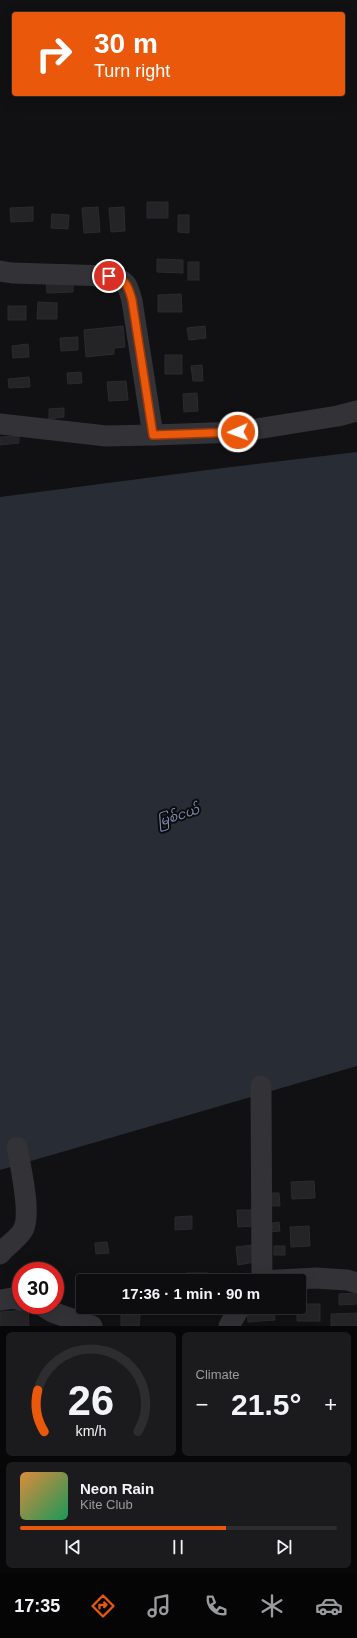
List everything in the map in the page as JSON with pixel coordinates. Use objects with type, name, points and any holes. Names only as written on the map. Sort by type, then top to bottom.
[{"type":"street","points":[[0,271],[12,273],[109,276],[119,278],[128,285],[132,300],[153,435]]},
{"type":"street","points":[[0,424],[106,436],[238,432],[338,416],[357,411]]},
{"type":"street","points":[[261,1086],[261,1274]]},
{"type":"street","points":[[0,1254],[19,1236],[27,1219],[17,1147]]},
{"type":"street","points":[[306,1279],[347,1280],[357,1283]]},
{"type":"street","points":[[0,1300],[12,1298]]},
{"type":"street","points":[[49,1314],[92,1326]]},
{"type":"street","points":[[229,1326],[236,1314]]},
{"type":"water","name":"မြစ်ငယ်","points":[[357,452],[357,1066],[0,1170],[0,497]]},
{"type":"building","points":[[147,202],[168,202],[168,218],[147,218]]},
{"type":"building","points":[[33,207],[33,221],[11,222],[10,208]]},
{"type":"building","points":[[98,207],[100,232],[84,233],[82,208]]},
{"type":"building","points":[[124,207],[125,231],[111,232],[109,208]]},
{"type":"building","points":[[52,214],[69,215],[68,229],[51,228]]},
{"type":"building","points":[[178,215],[189,215],[189,233],[178,232]]},
{"type":"building","points":[[157,259],[183,260],[183,273],[157,272]]},
{"type":"building","points":[[188,262],[199,262],[199,280],[188,280]]},
{"type":"building","points":[[73,279],[73,292],[47,293],[46,280]]},
{"type":"building","points":[[181,294],[182,312],[158,312],[158,295]]},
{"type":"building","points":[[38,302],[57,303],[57,319],[37,319]]},
{"type":"building","points":[[8,306],[26,306],[26,320],[8,320]]},
{"type":"building","points":[[123,326],[125,347],[114,348],[114,354],[86,357],[84,330]]},
{"type":"building","points":[[205,326],[206,338],[189,340],[187,328]]},
{"type":"building","points":[[78,337],[78,350],[61,351],[60,338]]},
{"type":"building","points":[[28,344],[29,357],[13,358],[12,346]]},
{"type":"building","points":[[165,355],[182,355],[182,374],[165,374]]},
{"type":"building","points":[[202,365],[203,381],[193,381],[191,366]]},
{"type":"building","points":[[81,372],[82,383],[68,384],[67,373]]},
{"type":"building","points":[[29,377],[30,387],[9,388],[8,379]]},
{"type":"building","points":[[126,381],[128,400],[109,401],[107,382]]},
{"type":"building","points":[[197,393],[198,411],[184,412],[183,394]]},
{"type":"building","points":[[64,408],[64,417],[49,419],[49,409]]},
{"type":"building","points":[[19,436],[19,443],[0,445],[0,437]]},
{"type":"building","points":[[314,1181],[315,1198],[292,1199],[291,1182]]},
{"type":"building","points":[[264,1193],[279,1193],[280,1206],[265,1206]]},
{"type":"building","points":[[237,1210],[256,1210],[256,1226],[238,1227]]},
{"type":"building","points":[[192,1216],[192,1229],[175,1230],[175,1217]]},
{"type":"building","points":[[279,1222],[280,1231],[268,1232],[268,1224]]},
{"type":"building","points":[[309,1226],[310,1246],[291,1247],[290,1227]]},
{"type":"building","points":[[107,1242],[109,1253],[96,1254],[95,1243]]},
{"type":"building","points":[[253,1245],[255,1262],[238,1265],[236,1247]]},
{"type":"building","points":[[274,1246],[285,1246],[285,1255],[274,1255]]},
{"type":"building","points":[[187,1273],[208,1273],[208,1274]]},
{"type":"building","points":[[357,1293],[357,1304],[339,1305],[339,1294]]},
{"type":"building","points":[[306,1304],[320,1304],[320,1321],[297,1321],[297,1314],[306,1314]]},
{"type":"building","points":[[12,1311],[12,1314],[28,1314],[29,1326],[0,1326],[0,1312]]},
{"type":"building","points":[[357,1313],[357,1326],[331,1326],[331,1314]]},
{"type":"building","points":[[247,1314],[275,1314],[275,1320],[248,1322]]},
{"type":"building","points":[[121,1315],[140,1315],[139,1326],[121,1326]]},
{"type":"route","points":[[109,276],[119,278],[128,285],[132,300],[153,435],[238,432]]}]
